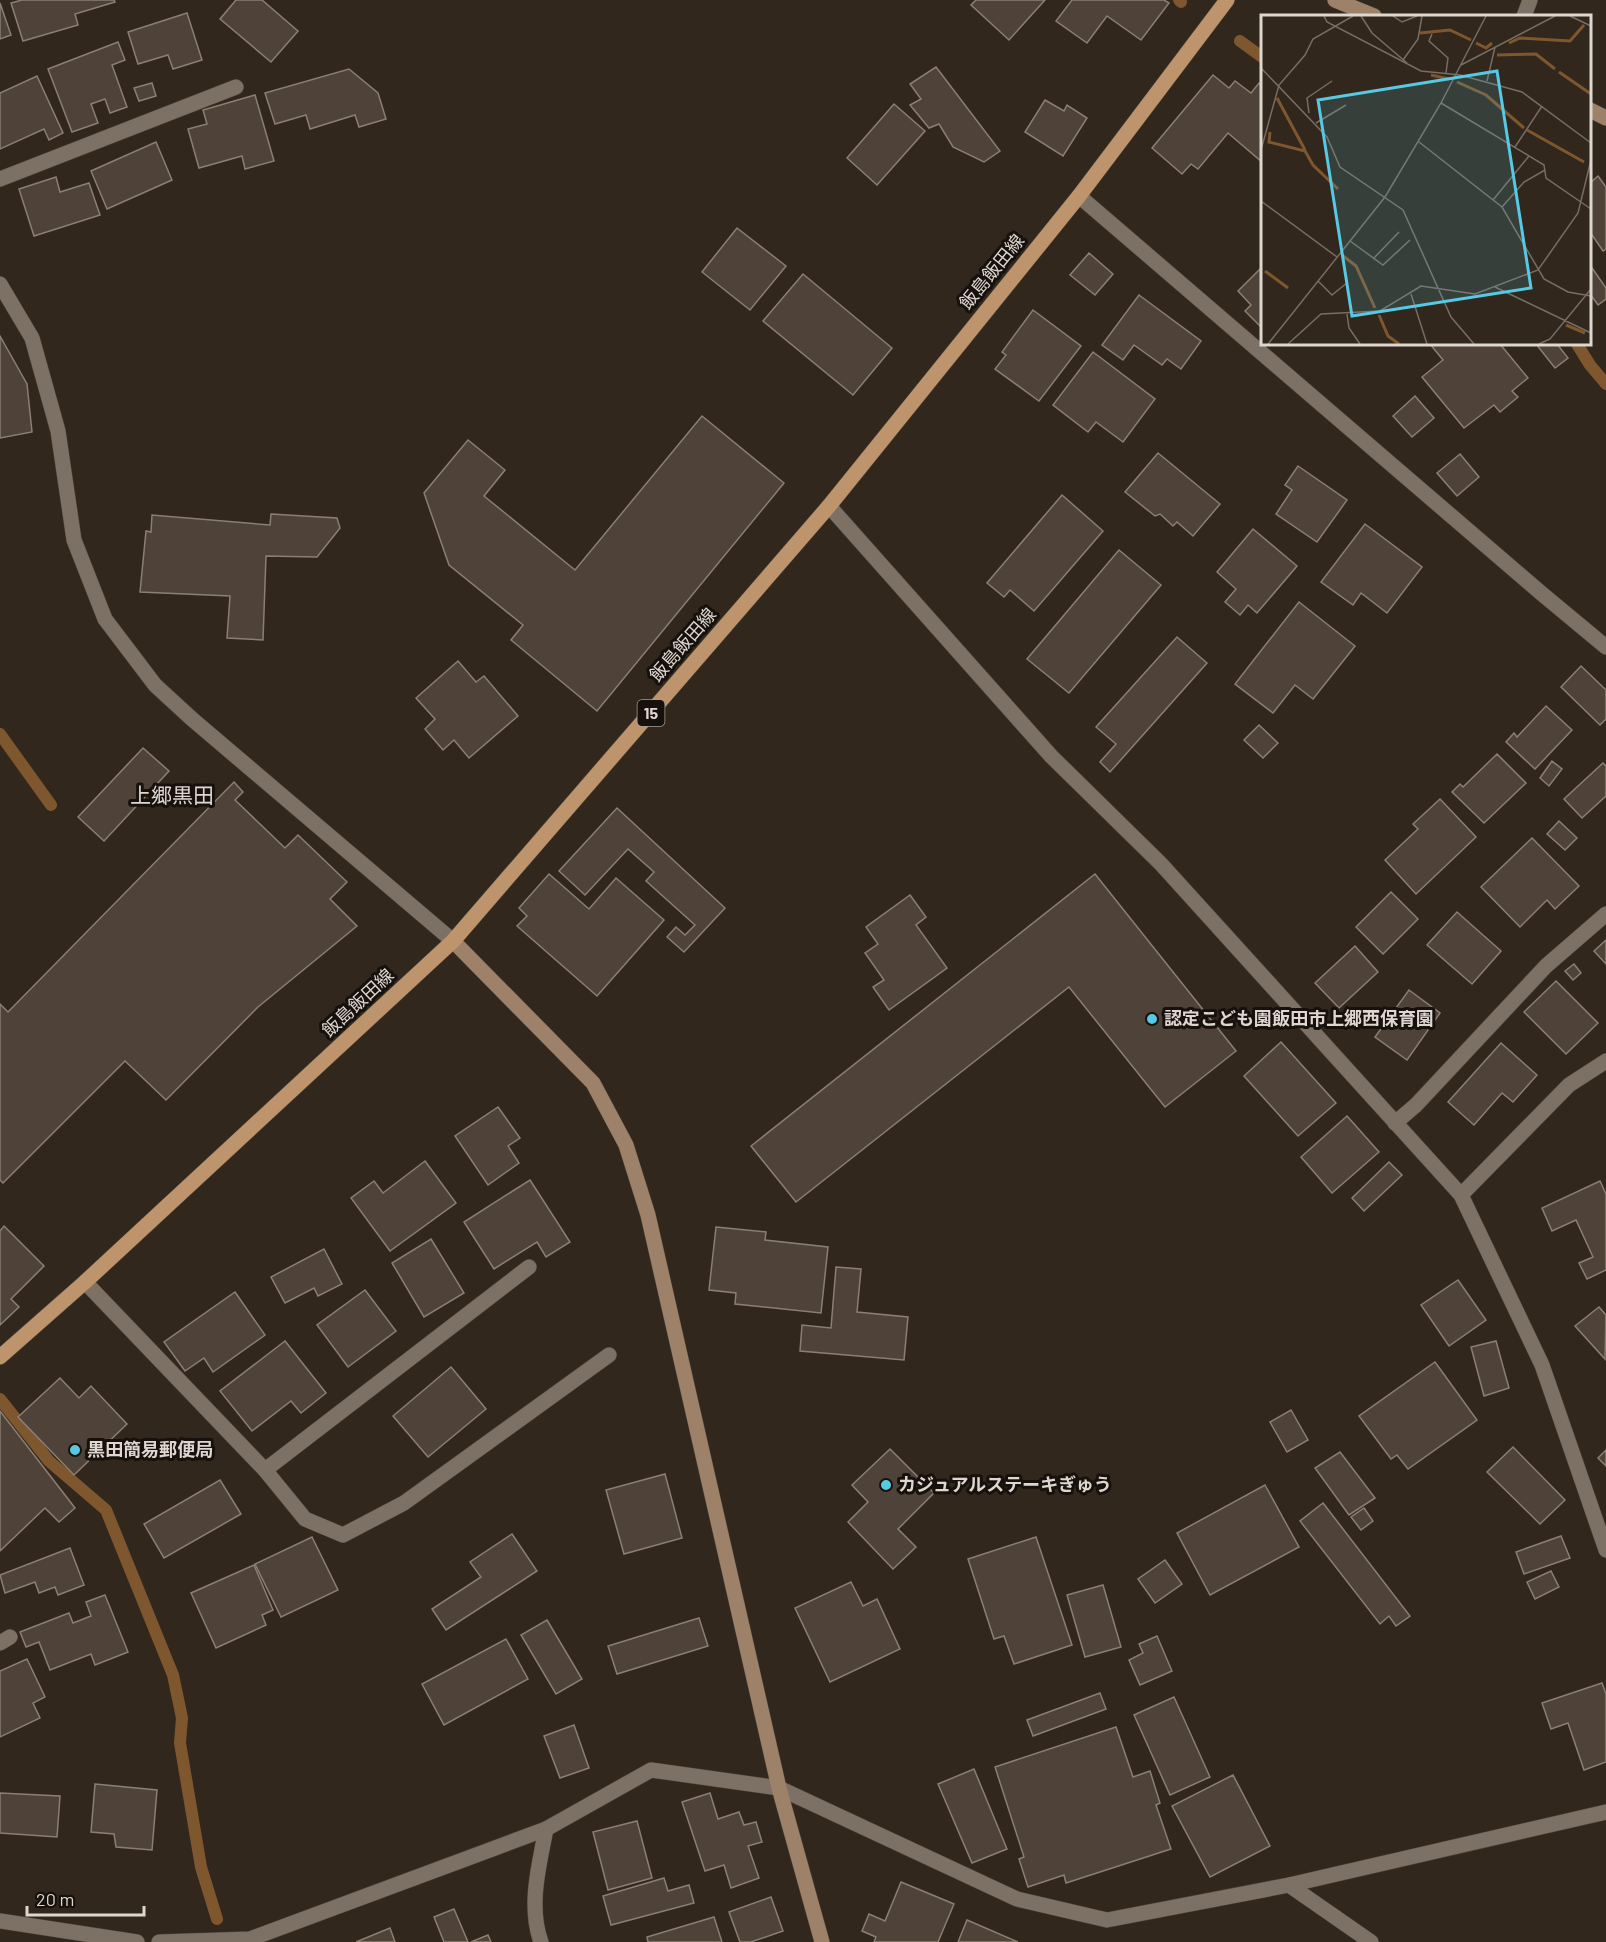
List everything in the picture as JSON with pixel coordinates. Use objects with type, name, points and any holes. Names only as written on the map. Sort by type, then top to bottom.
[{"type":"main road","name":"飯島飯田線","points":[[0,1357],[85,1282],[453,941],[829,506],[1079,196],[1227,0]]},
{"type":"street","points":[[1335,0],[1372,15]]},
{"type":"street","points":[[1524,15],[1530,0]]},
{"type":"street","points":[[0,179],[236,87]]},
{"type":"street","points":[[1591,110],[1606,118]]},
{"type":"street","points":[[1079,196],[1606,647]]},
{"type":"street","points":[[0,284],[32,338],[58,431],[74,540],[105,619],[154,685],[453,941],[593,1083],[626,1145],[648,1215],[779,1788],[822,1942]]},
{"type":"street","points":[[829,506],[1051,756],[1161,864],[1461,1195],[1542,1365],[1606,1551]]},
{"type":"street","points":[[1395,1123],[1416,1105],[1546,966],[1606,914]]},
{"type":"street","points":[[1461,1195],[1569,1084],[1606,1061]]},
{"type":"street","points":[[265,1470],[530,1267]]},
{"type":"street","points":[[85,1282],[265,1470],[305,1519],[343,1534],[404,1503],[609,1355]]},
{"type":"street","points":[[159,1942],[250,1939],[546,1829],[651,1770],[779,1788],[1017,1899],[1107,1920],[1289,1885],[1606,1812]]},
{"type":"street","points":[[541,1942],[535,1926],[536,1882],[546,1829]]},
{"type":"street","points":[[1289,1885],[1371,1942]]},
{"type":"street","points":[[0,1921],[137,1942]]},
{"type":"building","points":[[22,0],[114,0],[115,2],[75,14],[78,25],[23,41],[11,3]]},
{"type":"building","points":[[236,0],[262,0],[298,31],[271,62],[220,19]]},
{"type":"building","points":[[976,0],[1045,0],[1009,40],[971,5]]},
{"type":"building","points":[[1072,0],[1164,0],[1169,3],[1141,40],[1107,16],[1087,43],[1056,21]]},
{"type":"building","points":[[0,3],[11,35],[0,39]]},
{"type":"building","points":[[187,13],[202,60],[173,69],[168,55],[138,64],[128,32]]},
{"type":"building","points":[[118,42],[125,60],[112,65],[127,107],[110,113],[105,99],[91,104],[98,123],[72,132],[48,69]]},
{"type":"building","points":[[936,67],[1000,151],[984,162],[953,147],[939,124],[929,128],[910,105],[921,99],[910,84]]},
{"type":"building","points":[[349,69],[378,93],[386,119],[359,127],[355,115],[310,129],[306,115],[275,124],[265,93]]},
{"type":"building","points":[[1213,75],[1229,88],[1235,81],[1251,93],[1259,83],[1261,85],[1261,161],[1228,133],[1198,169],[1191,164],[1182,174],[1152,148]]},
{"type":"building","points":[[37,76],[63,133],[49,140],[44,129],[0,149],[0,93]]},
{"type":"building","points":[[152,83],[156,96],[139,101],[134,88]]},
{"type":"building","points":[[255,95],[274,161],[245,169],[242,156],[199,168],[188,129],[207,124],[203,110]]},
{"type":"building","points":[[1045,100],[1064,111],[1067,105],[1087,118],[1063,156],[1025,132]]},
{"type":"building","points":[[894,104],[925,131],[877,185],[847,158]]},
{"type":"building","points":[[156,142],[172,180],[107,209],[91,171]]},
{"type":"building","points":[[1598,176],[1606,187],[1606,249],[1603,251],[1591,233],[1591,182]]},
{"type":"building","points":[[56,177],[60,192],[89,183],[100,215],[34,236],[19,189]]},
{"type":"building","points":[[737,228],[786,266],[750,310],[702,272]]},
{"type":"building","points":[[1089,253],[1113,274],[1095,295],[1070,275]]},
{"type":"building","points":[[1591,266],[1606,288],[1606,299],[1598,305],[1591,295]]},
{"type":"building","points":[[1261,268],[1261,327],[1245,311],[1251,305],[1238,291]]},
{"type":"building","points":[[803,274],[892,348],[853,395],[763,321]]},
{"type":"building","points":[[1139,295],[1201,341],[1181,369],[1167,359],[1162,365],[1134,345],[1123,360],[1102,345]]},
{"type":"building","points":[[1033,310],[1081,346],[1039,401],[995,369],[1006,355],[1002,352]]},
{"type":"building","points":[[0,336],[27,384],[32,432],[0,438]]},
{"type":"building","points":[[1431,345],[1501,345],[1528,378],[1512,391],[1518,397],[1500,412],[1494,405],[1464,428],[1422,377],[1443,360]]},
{"type":"building","points":[[1537,345],[1558,345],[1568,358],[1555,368]]},
{"type":"building","points":[[1093,352],[1155,399],[1123,442],[1096,422],[1088,432],[1053,405]]},
{"type":"building","points":[[1415,396],[1434,418],[1412,437],[1393,416]]},
{"type":"building","points":[[702,416],[784,483],[597,711],[511,640],[523,625],[449,565],[424,493],[468,440],[505,470],[484,496],[575,570]]},
{"type":"building","points":[[1158,453],[1220,504],[1193,536],[1177,522],[1173,526],[1160,514],[1155,516],[1125,492]]},
{"type":"building","points":[[1460,454],[1479,477],[1457,496],[1437,473]]},
{"type":"building","points":[[1298,466],[1347,500],[1317,542],[1276,514],[1292,490],[1285,485]]},
{"type":"building","points":[[1062,495],[1103,531],[1034,611],[1010,590],[1004,597],[987,583]]},
{"type":"building","points":[[271,514],[337,518],[340,528],[317,557],[266,556],[263,640],[227,638],[230,596],[140,592],[146,531],[151,532],[152,515],[270,525]]},
{"type":"building","points":[[1365,524],[1422,567],[1387,613],[1361,593],[1353,605],[1321,582]]},
{"type":"building","points":[[1253,529],[1297,566],[1257,613],[1248,605],[1240,615],[1225,602],[1236,589],[1217,572]]},
{"type":"building","points":[[1119,550],[1161,585],[1069,693],[1027,659]]},
{"type":"building","points":[[1299,602],[1355,646],[1313,699],[1295,685],[1273,713],[1235,684]]},
{"type":"building","points":[[1177,637],[1207,663],[1110,772],[1100,762],[1116,744],[1096,727]]},
{"type":"building","points":[[458,661],[476,682],[484,676],[518,716],[469,758],[454,740],[443,750],[425,729],[435,719],[416,698]]},
{"type":"building","points":[[1581,666],[1606,690],[1606,719],[1600,725],[1561,687]]},
{"type":"building","points":[[1546,706],[1572,730],[1535,769],[1506,742],[1514,733],[1517,737]]},
{"type":"building","points":[[1259,725],[1278,743],[1263,758],[1244,740]]},
{"type":"building","points":[[143,748],[169,771],[104,841],[78,817]]},
{"type":"building","points":[[1497,754],[1526,783],[1484,823],[1452,792],[1460,784],[1463,787]]},
{"type":"building","points":[[1552,761],[1562,769],[1549,786],[1540,778]]},
{"type":"building","points":[[1603,763],[1606,766],[1606,796],[1582,818],[1564,799]]},
{"type":"building","points":[[234,782],[243,792],[235,800],[285,848],[298,835],[347,882],[330,899],[357,926],[258,1007],[166,1100],[125,1061],[3,1183],[0,1180],[0,1004],[8,1012]]},
{"type":"building","points":[[1440,799],[1476,837],[1416,894],[1385,860],[1418,829],[1413,824]]},
{"type":"building","points":[[617,808],[725,908],[684,952],[667,937],[676,927],[685,935],[695,925],[646,881],[654,872],[628,849],[585,895],[559,871]]},
{"type":"building","points":[[1559,821],[1577,838],[1565,850],[1547,834]]},
{"type":"building","points":[[1532,838],[1579,886],[1555,909],[1547,900],[1520,927],[1481,887]]},
{"type":"building","points":[[549,874],[589,909],[616,878],[664,920],[597,996],[517,926],[527,916],[519,908]]},
{"type":"building","name":"認定こども園飯田市上郷西保育園","points":[[1095,874],[1236,1051],[1165,1107],[1069,987],[796,1202],[751,1146]]},
{"type":"building","points":[[1391,892],[1418,919],[1383,954],[1356,927]]},
{"type":"building","points":[[910,895],[926,917],[916,925],[947,968],[889,1010],[873,987],[884,980],[865,953],[878,944],[866,927]]},
{"type":"building","points":[[1457,912],[1501,951],[1472,984],[1427,945]]},
{"type":"building","points":[[1606,940],[1606,964],[1594,951]]},
{"type":"building","points":[[1355,946],[1378,972],[1339,1008],[1315,983]]},
{"type":"building","points":[[1574,964],[1581,973],[1573,980],[1565,971]]},
{"type":"building","points":[[1556,981],[1598,1023],[1566,1054],[1524,1012]]},
{"type":"building","points":[[1409,990],[1440,1013],[1407,1060],[1375,1037]]},
{"type":"building","points":[[1281,1042],[1336,1103],[1298,1136],[1244,1076]]},
{"type":"building","points":[[1501,1043],[1537,1075],[1513,1102],[1502,1093],[1474,1125],[1448,1102]]},
{"type":"building","points":[[498,1107],[520,1138],[508,1146],[519,1163],[488,1185],[455,1136]]},
{"type":"building","points":[[1347,1116],[1379,1152],[1332,1193],[1301,1157]]},
{"type":"building","points":[[425,1161],[456,1203],[390,1251],[351,1198],[374,1181],[383,1193]]},
{"type":"building","points":[[1389,1162],[1402,1175],[1364,1211],[1352,1198]]},
{"type":"building","points":[[530,1180],[570,1242],[546,1257],[537,1242],[494,1269],[464,1222]]},
{"type":"building","points":[[1600,1181],[1606,1194],[1606,1270],[1587,1279],[1579,1263],[1593,1257],[1576,1220],[1552,1231],[1542,1208]]},
{"type":"building","points":[[4,1226],[44,1266],[11,1299],[19,1307],[0,1325],[0,1231]]},
{"type":"building","points":[[716,1227],[766,1232],[765,1240],[828,1247],[821,1313],[735,1304],[736,1293],[709,1290]]},
{"type":"building","points":[[431,1239],[464,1293],[424,1317],[392,1263]]},
{"type":"building","points":[[324,1249],[342,1284],[318,1296],[314,1288],[285,1303],[271,1277]]},
{"type":"building","points":[[836,1267],[861,1269],[857,1312],[908,1317],[904,1360],[800,1351],[802,1325],[831,1328]]},
{"type":"building","points":[[1458,1280],[1486,1320],[1449,1346],[1421,1305]]},
{"type":"building","points":[[365,1290],[396,1331],[348,1367],[317,1325]]},
{"type":"building","points":[[235,1292],[265,1335],[213,1372],[204,1358],[185,1371],[164,1342]]},
{"type":"building","points":[[1599,1307],[1606,1315],[1605,1359],[1575,1326]]},
{"type":"building","points":[[285,1341],[326,1393],[301,1413],[291,1401],[252,1431],[220,1391]]},
{"type":"building","points":[[1496,1341],[1509,1388],[1484,1396],[1471,1347]]},
{"type":"building","points":[[1435,1362],[1477,1420],[1408,1469],[1397,1455],[1391,1459],[1359,1416]]},
{"type":"building","points":[[451,1367],[486,1409],[428,1457],[393,1416]]},
{"type":"building","name":"黒田簡易郵便局","points":[[60,1378],[79,1398],[91,1386],[127,1424],[74,1475],[18,1417]]},
{"type":"building","points":[[1291,1410],[1308,1440],[1287,1452],[1270,1422]]},
{"type":"building","points":[[0,1411],[75,1508],[59,1522],[45,1508],[0,1551]]},
{"type":"building","points":[[1513,1447],[1565,1500],[1540,1524],[1487,1472]]},
{"type":"building","points":[[890,1449],[934,1493],[898,1529],[916,1547],[893,1569],[848,1522],[868,1502],[852,1485]]},
{"type":"building","points":[[1606,1450],[1606,1466],[1598,1458]]},
{"type":"building","points":[[1340,1452],[1375,1498],[1349,1515],[1315,1468]]},
{"type":"building","points":[[665,1474],[682,1538],[624,1554],[606,1490]]},
{"type":"building","points":[[220,1480],[241,1514],[164,1558],[144,1524]]},
{"type":"building","points":[[1265,1485],[1299,1547],[1210,1595],[1177,1533]]},
{"type":"building","points":[[1323,1503],[1410,1616],[1396,1626],[1389,1616],[1380,1624],[1300,1521]]},
{"type":"building","points":[[1364,1508],[1373,1521],[1361,1530],[1351,1517]]},
{"type":"building","points":[[512,1534],[537,1571],[446,1630],[432,1609],[481,1577],[470,1562]]},
{"type":"building","points":[[1561,1536],[1570,1558],[1524,1574],[1516,1552]]},
{"type":"building","points":[[312,1537],[338,1590],[281,1617],[255,1564]]},
{"type":"building","points":[[1036,1537],[1072,1645],[1014,1664],[1004,1636],[994,1639],[968,1559]]},
{"type":"building","points":[[70,1548],[84,1585],[58,1595],[55,1587],[39,1593],[35,1582],[5,1593],[0,1575]]},
{"type":"building","points":[[1165,1560],[1182,1584],[1155,1603],[1138,1579]]},
{"type":"building","points":[[254,1565],[273,1610],[262,1615],[266,1625],[216,1648],[191,1593]]},
{"type":"building","points":[[1551,1571],[1559,1587],[1535,1599],[1527,1582]]},
{"type":"building","points":[[851,1582],[863,1606],[877,1599],[900,1649],[830,1682],[795,1608]]},
{"type":"building","points":[[1103,1585],[1121,1647],[1085,1657],[1067,1595]]},
{"type":"building","points":[[105,1595],[128,1652],[95,1665],[91,1654],[50,1670],[39,1642],[26,1647],[20,1632],[69,1613],[73,1623],[91,1616],[86,1602]]},
{"type":"building","points":[[699,1618],[708,1646],[617,1674],[608,1646]]},
{"type":"building","points":[[547,1620],[582,1679],[556,1694],[521,1635]]},
{"type":"building","points":[[1157,1636],[1172,1671],[1140,1685],[1129,1660],[1143,1653],[1139,1644]]},
{"type":"building","points":[[506,1639],[528,1679],[444,1725],[422,1684]]},
{"type":"building","points":[[27,1659],[45,1697],[33,1703],[40,1718],[0,1737],[0,1671]]},
{"type":"building","points":[[1602,1683],[1606,1694],[1606,1762],[1584,1770],[1568,1723],[1551,1729],[1542,1703]]},
{"type":"building","points":[[1100,1693],[1106,1709],[1033,1736],[1027,1720]]},
{"type":"building","points":[[1174,1697],[1210,1777],[1170,1795],[1134,1715]]},
{"type":"building","points":[[574,1725],[589,1768],[560,1778],[544,1736]]},
{"type":"building","points":[[1116,1727],[1133,1777],[1150,1771],[1160,1803],[1156,1805],[1171,1849],[1066,1883],[1064,1875],[1028,1887],[1019,1859],[1024,1857],[995,1767]]},
{"type":"building","points":[[974,1769],[1007,1849],[972,1863],[938,1784]]},
{"type":"building","points":[[1233,1775],[1270,1846],[1210,1877],[1172,1806]]},
{"type":"building","points":[[95,1784],[157,1790],[152,1850],[116,1847],[114,1834],[91,1832]]},
{"type":"building","points":[[0,1793],[60,1796],[57,1837],[0,1833]]},
{"type":"building","points":[[710,1793],[718,1819],[739,1812],[744,1825],[756,1822],[762,1842],[748,1846],[759,1878],[731,1888],[724,1865],[705,1871],[682,1802]]},
{"type":"building","points":[[637,1821],[652,1878],[608,1890],[593,1832]]},
{"type":"building","points":[[664,1878],[668,1891],[689,1885],[694,1903],[611,1925],[603,1896]]},
{"type":"building","points":[[901,1882],[954,1904],[938,1942],[874,1942],[876,1937],[862,1931],[869,1914],[885,1921]]},
{"type":"building","points":[[771,1897],[783,1931],[751,1942],[740,1942],[729,1912]]},
{"type":"building","points":[[454,1909],[468,1942],[444,1942],[434,1917]]},
{"type":"building","points":[[714,1917],[722,1942],[648,1942],[647,1937]]},
{"type":"building","points":[[967,1920],[1018,1942],[958,1942]]},
{"type":"building","points":[[390,1928],[395,1942],[356,1942]]},
{"type":"building","points":[[488,1935],[491,1942],[471,1942]]},
{"type":"waterway","points":[[1240,41],[1261,56]]},
{"type":"waterway","points":[[1578,345],[1606,384]]},
{"type":"waterway","points":[[0,734],[51,805]]},
{"type":"waterway","points":[[0,1399],[49,1461],[106,1510],[173,1675],[182,1718],[180,1743],[201,1867],[217,1919]]},
{"type":"place","name":"認定こども園飯田市上郷西保育園","points":[[1152,1019]]},
{"type":"place","name":"黒田簡易郵便局","points":[[75,1450]]},
{"type":"place","name":"カジュアルステーキぎゅう","points":[[886,1485]]},
{"type":"district","name":"上郷黒田","points":[[172,796]]}]
